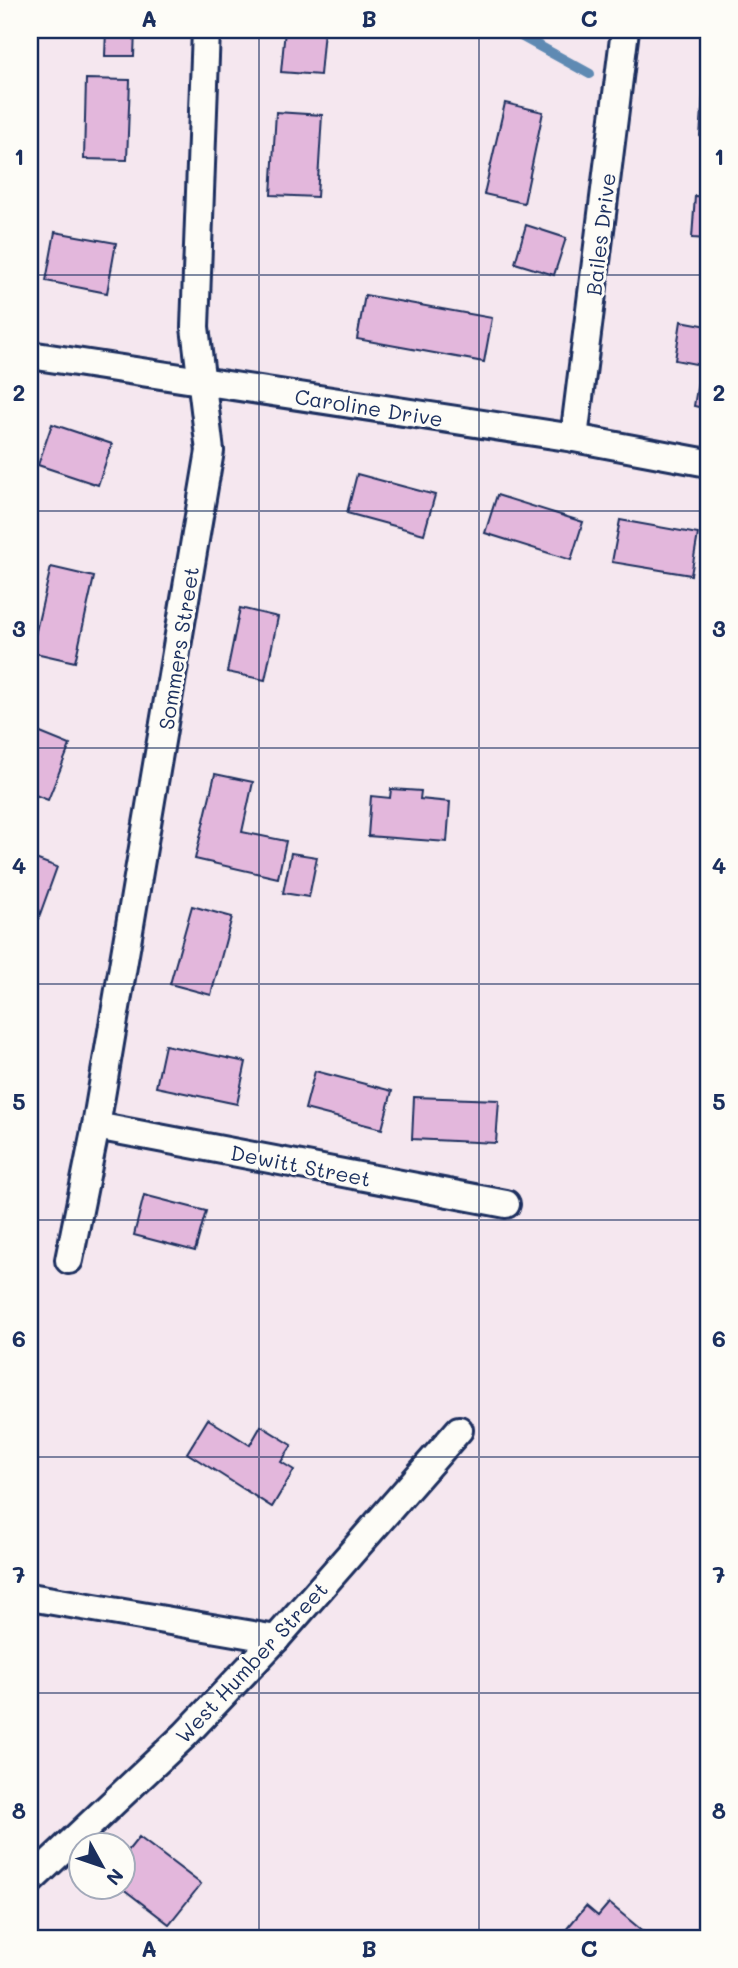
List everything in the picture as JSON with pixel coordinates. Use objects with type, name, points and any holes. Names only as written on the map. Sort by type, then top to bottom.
[{"type":"street","name":"Sommers Street","points":[[69,1260],[96,1126],[211,451],[195,327],[206,30]]},
{"type":"street","name":"Bailes Drive","points":[[574,438],[625,30]]},
{"type":"street","name":"Caroline Drive","points":[[30,355],[574,438],[708,463]]},
{"type":"street","name":"Dewitt Street","points":[[96,1126],[506,1204]]},
{"type":"street","name":"West Humber Street","points":[[30,1881],[185,1735],[276,1639],[458,1430]]},
{"type":"street","points":[[30,1597],[276,1639]]},
{"type":"building","points":[[106,30],[135,30],[134,56],[105,56]]},
{"type":"building","points":[[285,30],[324,30],[320,75],[281,72]]},
{"type":"building","points":[[86,79],[130,80],[127,160],[84,159]]},
{"type":"building","points":[[703,96],[708,97],[708,137],[700,136]]},
{"type":"building","points":[[505,103],[543,112],[524,203],[484,194]]},
{"type":"building","points":[[276,112],[322,115],[317,197],[271,195]]},
{"type":"building","points":[[695,196],[708,197],[708,239],[692,238]]},
{"type":"building","points":[[526,225],[566,238],[554,275],[515,263]]},
{"type":"building","points":[[55,232],[116,243],[107,293],[46,281]]},
{"type":"building","points":[[365,295],[492,318],[484,362],[357,339]]},
{"type":"building","points":[[681,321],[708,326],[708,409],[694,406],[701,365],[675,360]]},
{"type":"building","points":[[52,424],[112,444],[98,485],[38,465]]},
{"type":"building","points":[[357,474],[435,495],[424,534],[347,513]]},
{"type":"building","points":[[497,495],[583,522],[571,560],[485,533]]},
{"type":"building","points":[[620,520],[698,534],[691,575],[612,562]]},
{"type":"building","points":[[51,567],[94,577],[75,662],[31,652]]},
{"type":"building","points":[[240,608],[278,617],[265,680],[227,672]]},
{"type":"building","points":[[33,730],[70,745],[48,800],[30,793],[30,738]]},
{"type":"building","points":[[215,774],[253,782],[242,832],[286,841],[278,878],[195,859]]},
{"type":"building","points":[[391,789],[421,791],[420,799],[450,802],[447,842],[368,836],[371,796],[390,798]]},
{"type":"building","points":[[291,853],[317,857],[309,897],[283,893]]},
{"type":"building","points":[[30,857],[57,867],[30,942]]},
{"type":"building","points":[[192,906],[232,917],[211,995],[170,984]]},
{"type":"building","points":[[165,1045],[246,1062],[237,1104],[156,1087]]},
{"type":"building","points":[[315,1071],[392,1091],[382,1129],[305,1109]]},
{"type":"building","points":[[414,1097],[499,1100],[496,1143],[412,1139]]},
{"type":"building","points":[[144,1195],[206,1211],[195,1251],[134,1235]]},
{"type":"building","points":[[208,1419],[250,1445],[261,1426],[292,1445],[281,1462],[294,1470],[272,1507],[187,1453]]},
{"type":"building","points":[[139,1837],[201,1884],[169,1924],[136,1899],[136,1841]]},
{"type":"building","points":[[609,1903],[651,1938],[559,1938],[586,1906],[598,1916]]},
{"type":"waterway","points":[[510,30],[590,74]]}]
